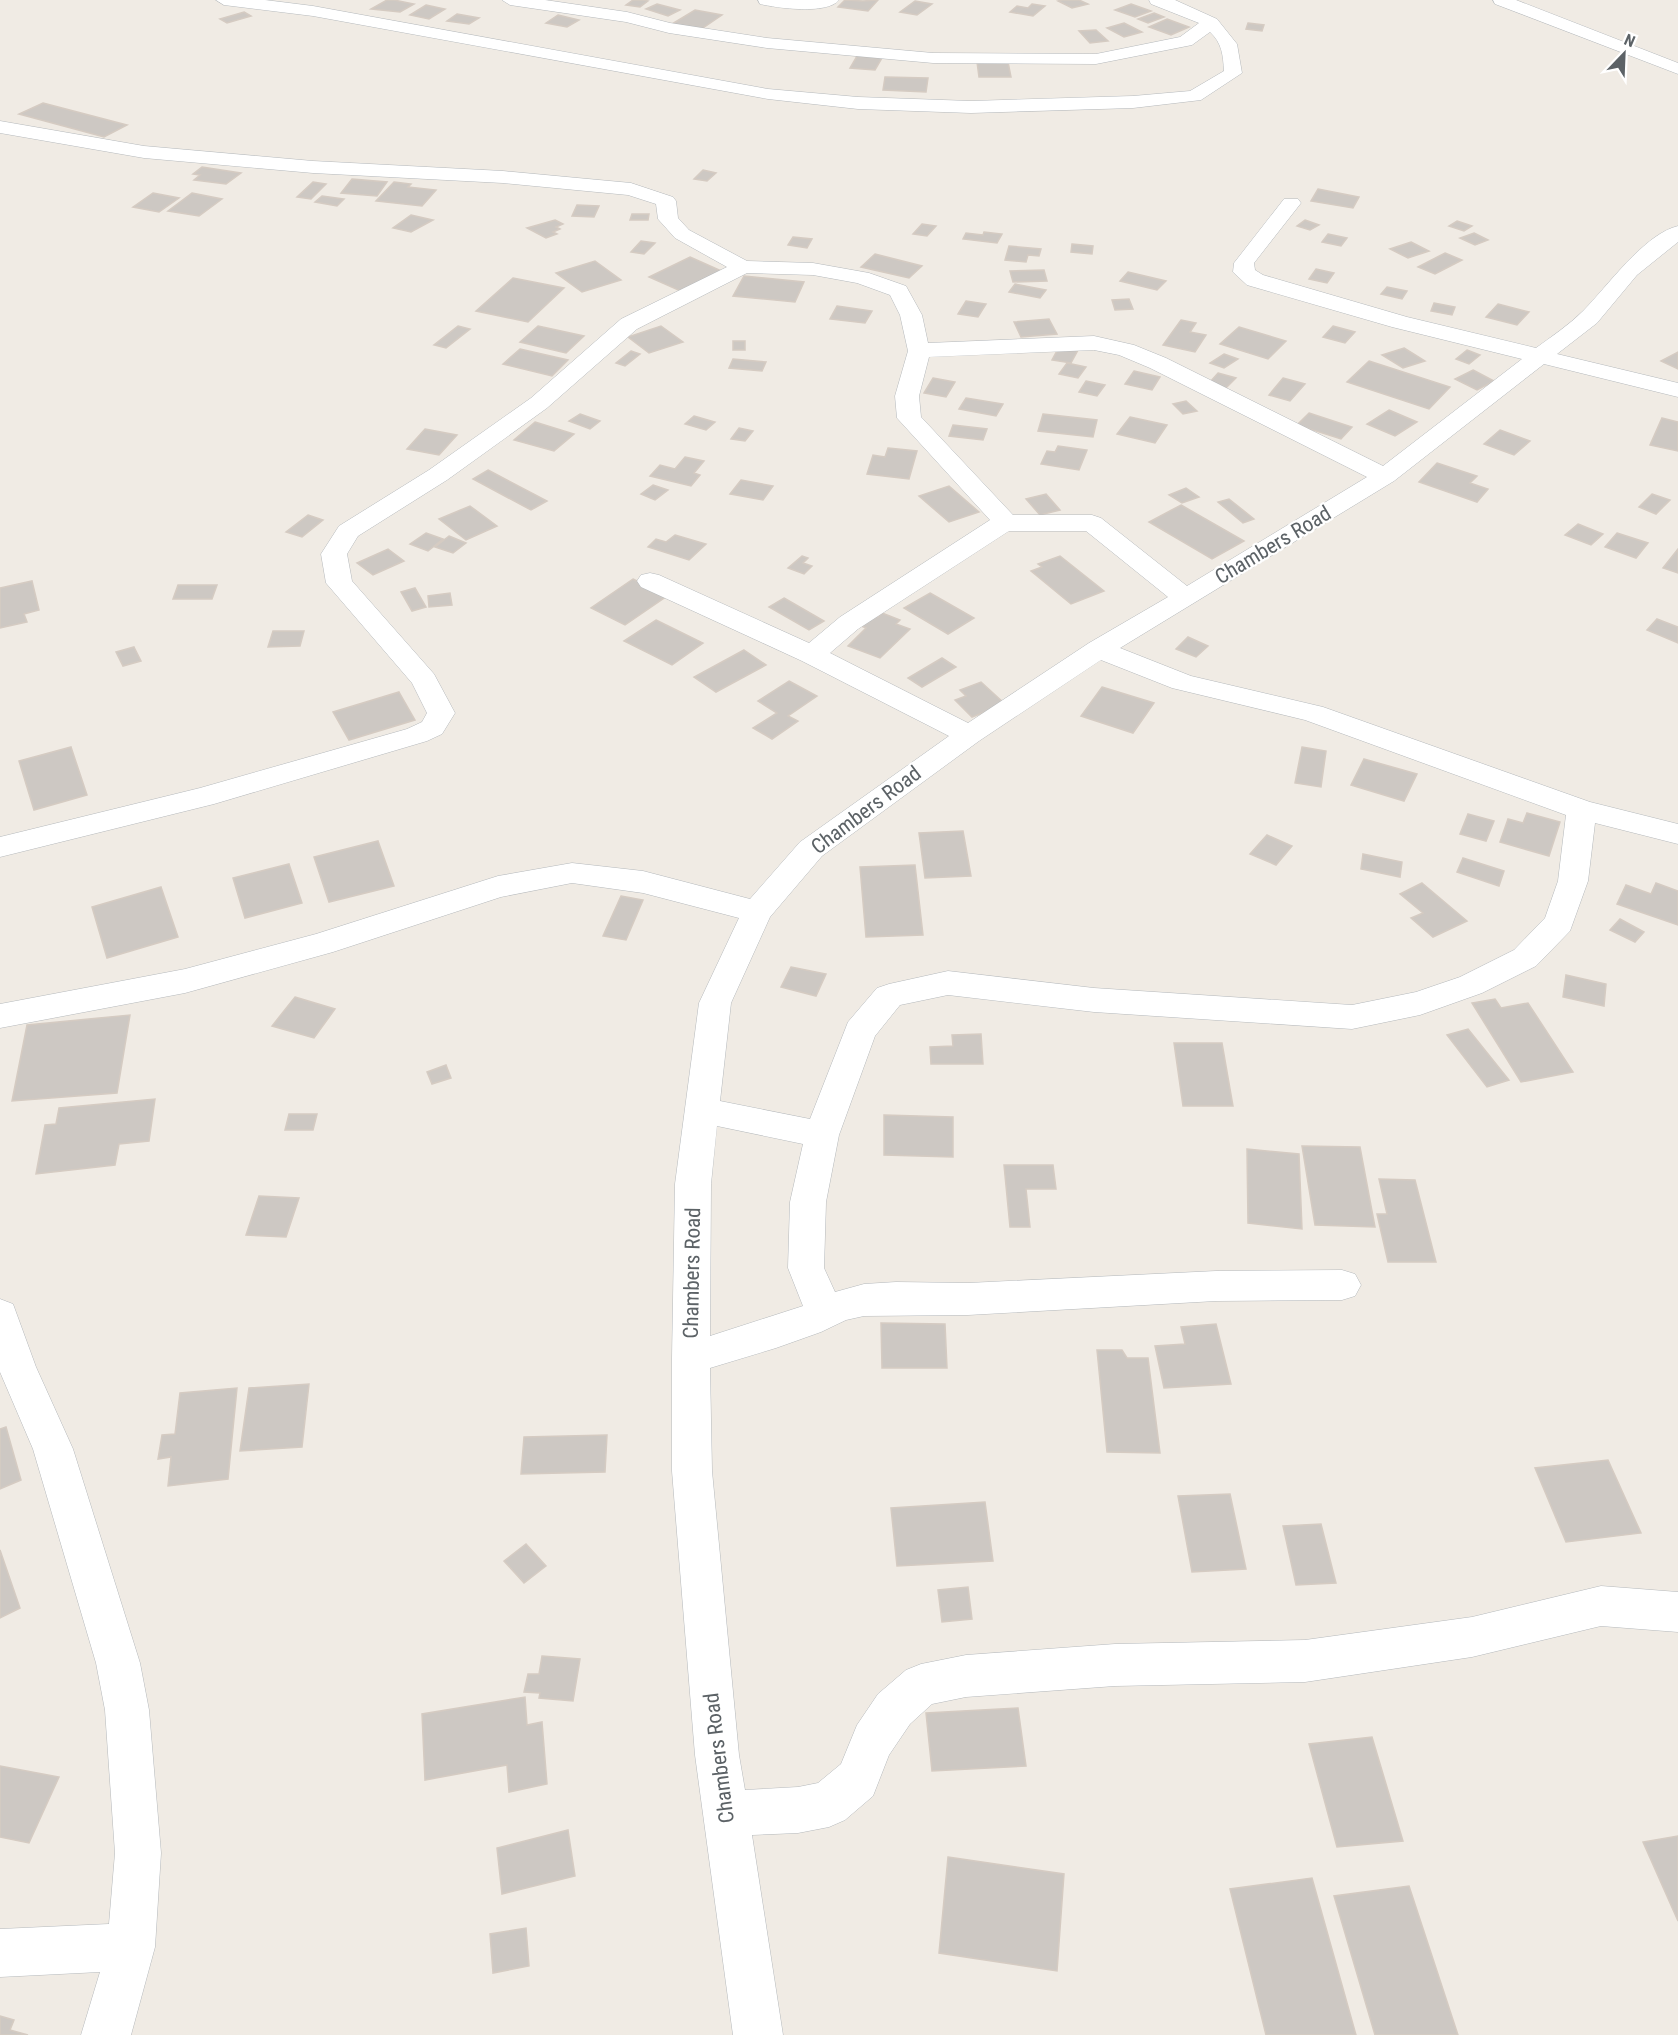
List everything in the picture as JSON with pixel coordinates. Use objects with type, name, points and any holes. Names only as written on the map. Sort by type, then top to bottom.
[{"type":"street","points":[[224,0],[324,13],[768,94],[858,103],[971,106],[1133,102],[1195,96],[1233,73],[1227,40],[1211,23],[1157,0]]},
{"type":"street","points":[[510,0],[627,17],[669,28],[767,43],[933,58],[1096,59],[1186,41],[1211,23]]},
{"type":"street","points":[[766,0],[797,5],[831,0]]},
{"type":"street","points":[[1501,0],[1678,69]]},
{"type":"street","points":[[0,127],[144,152],[312,167],[503,177],[631,189],[666,201],[668,219],[682,234],[743,267],[813,269],[862,277],[898,291],[911,315],[919,351],[907,396],[909,418],[1002,518],[1003,523]]},
{"type":"street","points":[[1291,203],[1244,263],[1244,272],[1248,276],[1263,283],[1401,322],[1540,358],[1678,390]]},
{"type":"street","name":"Chambers Road","points":[[758,2035],[717,1755],[692,1471],[691,1358],[693,1184],[715,1003],[757,912],[811,849],[969,735],[1099,649],[1291,535],[1385,476],[1589,318],[1630,271],[1678,232]]},
{"type":"street","points":[[0,847],[204,797],[417,735],[432,728],[441,713],[424,680],[339,583],[334,554],[348,531],[438,475],[539,403],[629,324],[743,267]]},
{"type":"street","points":[[919,351],[959,347],[1094,343],[1126,350],[1158,363],[1385,476]]},
{"type":"street","points":[[812,655],[849,623],[1003,523],[1092,523],[1185,597]]},
{"type":"street","points":[[650,581],[812,655],[969,735]]},
{"type":"street","points":[[1099,649],[1182,682],[1241,694],[1313,713],[1582,810],[1678,834]]},
{"type":"street","points":[[825,1313],[807,1268],[808,1202],[822,1135],[860,1031],[889,996],[948,983],[1094,999],[1352,1017],[1420,1003],[1471,985],[1525,958],[1558,923],[1573,881],[1582,810]]},
{"type":"street","points":[[0,1016],[185,981],[332,940],[498,887],[572,873],[643,882],[757,912]]},
{"type":"street","points":[[702,1110],[822,1135]]},
{"type":"street","points":[[691,1358],[776,1332],[838,1306],[864,1300],[968,1299],[1216,1286],[1342,1285]]},
{"type":"street","points":[[0,1315],[17,1367],[53,1449],[118,1663],[127,1710],[138,1853],[131,1947],[106,2035]]},
{"type":"street","points":[[726,1814],[798,1810],[829,1804],[857,1780],[873,1741],[894,1708],[921,1685],[943,1680],[966,1676],[1115,1665],[1305,1661],[1472,1637],[1601,1606],[1678,1612]]},
{"type":"street","points":[[0,1953],[131,1947]]},
{"type":"building","points":[[387,0],[414,4],[400,12],[371,9]]},
{"type":"building","points":[[633,0],[648,1],[640,7],[626,5]]},
{"type":"building","points":[[845,0],[878,0],[868,11],[838,7]]},
{"type":"building","points":[[1079,0],[1088,4],[1072,8],[1058,1]]},
{"type":"building","points":[[915,1],[932,4],[917,15],[900,12]]},
{"type":"building","points":[[657,4],[680,10],[668,16],[646,9]]},
{"type":"building","points":[[1032,4],[1045,6],[1033,16],[1010,12],[1017,6],[1028,8]]},
{"type":"building","points":[[1131,4],[1151,11],[1135,17],[1115,10]]},
{"type":"building","points":[[426,5],[445,9],[429,19],[410,15]]},
{"type":"building","points":[[695,10],[722,15],[700,30],[672,24]]},
{"type":"building","points":[[244,12],[251,16],[227,23],[220,19]]},
{"type":"building","points":[[1154,13],[1164,17],[1148,23],[1138,19]]},
{"type":"building","points":[[457,14],[479,18],[469,24],[447,21]]},
{"type":"building","points":[[558,15],[579,20],[567,27],[546,23]]},
{"type":"building","points":[[1167,19],[1189,27],[1171,35],[1149,27]]},
{"type":"building","points":[[1124,23],[1142,32],[1124,37],[1107,28]]},
{"type":"building","points":[[1248,23],[1264,25],[1262,31],[1246,29]]},
{"type":"building","points":[[1096,30],[1108,41],[1090,43],[1079,31]]},
{"type":"building","points":[[857,56],[882,58],[875,70],[850,68]]},
{"type":"building","points":[[977,62],[1008,62],[1011,77],[979,77]]},
{"type":"building","points":[[885,77],[928,78],[926,92],[883,90]]},
{"type":"building","points":[[43,103],[127,125],[104,137],[19,114]]},
{"type":"building","points":[[202,167],[241,173],[226,184],[194,180],[200,175],[193,174]]},
{"type":"building","points":[[703,170],[716,173],[707,181],[694,179]]},
{"type":"building","points":[[352,179],[387,182],[377,196],[341,193]]},
{"type":"building","points":[[313,182],[326,184],[311,199],[297,197]]},
{"type":"building","points":[[394,182],[411,184],[408,187],[436,190],[422,206],[376,201]]},
{"type":"building","points":[[1318,189],[1359,197],[1353,208],[1311,201]]},
{"type":"building","points":[[153,193],[179,198],[159,212],[133,207]]},
{"type":"building","points":[[192,193],[222,199],[199,216],[168,211]]},
{"type":"building","points":[[322,196],[344,199],[337,206],[315,202]]},
{"type":"building","points":[[577,205],[599,206],[594,217],[572,216]]},
{"type":"building","points":[[632,214],[649,214],[648,220],[630,220]]},
{"type":"building","points":[[411,215],[433,220],[411,232],[393,228]]},
{"type":"building","points":[[555,220],[563,224],[556,227],[560,229],[553,232],[557,234],[546,238],[527,228]]},
{"type":"building","points":[[1305,220],[1319,225],[1310,230],[1297,226]]},
{"type":"building","points":[[1457,221],[1472,226],[1464,231],[1449,226]]},
{"type":"building","points":[[922,224],[936,226],[927,236],[913,234]]},
{"type":"building","points":[[984,232],[1002,234],[997,243],[963,239],[966,233],[983,235]]},
{"type":"building","points":[[1474,233],[1488,240],[1475,245],[1460,238]]},
{"type":"building","points":[[1328,234],[1347,238],[1341,246],[1322,242]]},
{"type":"building","points":[[793,237],[812,239],[807,248],[788,245]]},
{"type":"building","points":[[641,241],[655,243],[644,254],[631,252]]},
{"type":"building","points":[[1411,242],[1429,251],[1408,258],[1390,249]]},
{"type":"building","points":[[1072,244],[1093,246],[1092,254],[1071,252]]},
{"type":"building","points":[[1009,246],[1041,249],[1039,256],[1028,255],[1026,262],[1005,260]]},
{"type":"building","points":[[1445,253],[1462,260],[1435,274],[1418,267]]},
{"type":"building","points":[[875,254],[922,266],[909,278],[861,267]]},
{"type":"building","points":[[690,257],[726,273],[685,293],[649,277]]},
{"type":"building","points":[[595,261],[621,280],[582,292],[556,273]]},
{"type":"building","points":[[1316,269],[1334,273],[1327,283],[1309,279]]},
{"type":"building","points":[[1044,270],[1047,281],[1013,282],[1010,271]]},
{"type":"building","points":[[1128,272],[1166,281],[1157,290],[1120,281]]},
{"type":"building","points":[[744,276],[804,282],[795,302],[733,296]]},
{"type":"building","points":[[513,278],[564,288],[528,322],[476,311]]},
{"type":"building","points":[[1015,284],[1046,290],[1040,298],[1009,292]]},
{"type":"building","points":[[1387,287],[1407,291],[1402,299],[1381,294]]},
{"type":"building","points":[[1129,299],[1133,309],[1115,310],[1112,300]]},
{"type":"building","points":[[966,301],[986,304],[978,317],[958,314]]},
{"type":"building","points":[[1434,303],[1455,307],[1452,315],[1431,311]]},
{"type":"building","points":[[1498,304],[1529,312],[1517,325],[1486,317]]},
{"type":"building","points":[[837,306],[872,311],[865,323],[830,319]]},
{"type":"building","points":[[1049,319],[1057,334],[1021,337],[1014,322]]},
{"type":"building","points":[[1181,320],[1196,323],[1190,332],[1206,335],[1195,352],[1163,345]]},
{"type":"building","points":[[458,326],[470,329],[446,348],[434,345]]},
{"type":"building","points":[[538,326],[584,336],[566,353],[520,342]]},
{"type":"building","points":[[661,326],[683,342],[649,353],[628,337]]},
{"type":"building","points":[[1333,326],[1355,332],[1345,343],[1323,337]]},
{"type":"building","points":[[1239,327],[1286,341],[1268,359],[1220,344]]},
{"type":"building","points":[[733,341],[745,341],[745,350],[733,350]]},
{"type":"building","points":[[1059,347],[1078,350],[1071,363],[1052,360]]},
{"type":"building","points":[[1404,348],[1425,361],[1403,368],[1382,355]]},
{"type":"building","points":[[520,349],[568,360],[552,376],[503,364]]},
{"type":"building","points":[[1467,350],[1480,355],[1469,364],[1456,359]]},
{"type":"building","points":[[631,351],[640,354],[625,366],[616,363]]},
{"type":"building","points":[[1678,352],[1678,369],[1661,361]]},
{"type":"building","points":[[1224,354],[1238,359],[1224,368],[1210,363]]},
{"type":"building","points":[[733,359],[766,362],[762,371],[729,368]]},
{"type":"building","points":[[1369,361],[1450,387],[1429,409],[1347,382]]},
{"type":"building","points":[[1067,363],[1086,367],[1078,378],[1059,374]]},
{"type":"building","points":[[1473,370],[1494,381],[1477,390],[1455,379]]},
{"type":"building","points":[[1134,371],[1160,377],[1152,390],[1125,384]]},
{"type":"building","points":[[1218,373],[1236,378],[1226,388],[1209,383]]},
{"type":"building","points":[[933,378],[955,382],[946,397],[924,393]]},
{"type":"building","points":[[1283,378],[1305,384],[1290,401],[1269,395]]},
{"type":"building","points":[[1086,381],[1105,385],[1097,396],[1079,392]]},
{"type":"building","points":[[966,398],[1003,404],[996,416],[959,409]]},
{"type":"building","points":[[1186,401],[1197,411],[1183,414],[1173,404]]},
{"type":"building","points":[[1389,410],[1417,422],[1395,436],[1367,424]]},
{"type":"building","points":[[1309,413],[1352,427],[1341,439],[1297,425]]},
{"type":"building","points":[[580,414],[600,421],[590,429],[569,421]]},
{"type":"building","points":[[1043,414],[1097,420],[1093,437],[1038,431]]},
{"type":"building","points":[[694,416],[715,422],[706,430],[685,424]]},
{"type":"building","points":[[1130,417],[1167,425],[1155,443],[1117,434]]},
{"type":"building","points":[[1662,418],[1678,422],[1678,451],[1650,445]]},
{"type":"building","points":[[535,422],[574,434],[554,451],[514,440]]},
{"type":"building","points":[[953,425],[987,429],[983,440],[949,436]]},
{"type":"building","points":[[739,428],[753,431],[745,441],[731,439]]},
{"type":"building","points":[[425,429],[457,435],[439,455],[407,449]]},
{"type":"building","points":[[1500,430],[1530,441],[1514,455],[1484,444]]},
{"type":"building","points":[[1058,446],[1087,450],[1079,470],[1041,464],[1047,451],[1055,452]]},
{"type":"building","points":[[888,448],[917,451],[909,479],[867,474],[873,455],[885,457]]},
{"type":"building","points":[[685,457],[704,461],[694,473],[700,475],[691,486],[650,476],[660,465],[675,469]]},
{"type":"building","points":[[1437,463],[1477,476],[1470,483],[1488,489],[1477,502],[1419,482]]},
{"type":"building","points":[[488,470],[547,501],[531,510],[473,479]]},
{"type":"building","points":[[741,480],[773,486],[763,500],[730,494]]},
{"type":"building","points":[[653,485],[668,490],[655,500],[641,494]]},
{"type":"building","points":[[949,486],[979,512],[949,522],[919,496]]},
{"type":"building","points":[[1186,488],[1199,497],[1182,503],[1169,495]]},
{"type":"building","points":[[1046,494],[1060,510],[1040,515],[1026,499]]},
{"type":"building","points":[[1652,494],[1670,500],[1656,514],[1639,507]]},
{"type":"building","points":[[1229,499],[1254,519],[1243,523],[1218,502]]},
{"type":"building","points":[[1181,505],[1244,541],[1212,559],[1149,522]]},
{"type":"building","points":[[470,506],[497,526],[466,540],[439,519]]},
{"type":"building","points":[[308,515],[323,520],[302,537],[286,532]]},
{"type":"building","points":[[1578,524],[1603,534],[1591,545],[1565,535]]},
{"type":"building","points":[[426,533],[443,539],[428,551],[410,544]]},
{"type":"building","points":[[1617,533],[1648,543],[1636,558],[1605,547]]},
{"type":"building","points":[[675,535],[706,544],[689,560],[648,547],[656,539],[666,542]]},
{"type":"building","points":[[449,536],[466,543],[453,553],[435,547]]},
{"type":"building","points":[[388,549],[404,561],[373,575],[357,563]]},
{"type":"building","points":[[1678,549],[1678,573],[1663,568]]},
{"type":"building","points":[[802,556],[808,558],[803,563],[812,566],[804,574],[788,568]]},
{"type":"building","points":[[1060,556],[1104,591],[1071,604],[1031,571],[1042,567],[1038,564]]},
{"type":"building","points":[[633,579],[667,596],[625,625],[591,608]]},
{"type":"building","points":[[32,581],[39,610],[24,614],[27,622],[0,628],[0,588]]},
{"type":"building","points":[[178,585],[217,585],[212,599],[173,599]]},
{"type":"building","points":[[415,588],[426,607],[412,611],[401,592]]},
{"type":"building","points":[[450,593],[452,605],[429,607],[428,596]]},
{"type":"building","points":[[930,593],[974,618],[948,634],[904,608]]},
{"type":"building","points":[[784,598],[824,621],[809,630],[769,607]]},
{"type":"building","points":[[882,613],[900,620],[896,624],[910,629],[880,658],[848,646],[866,628],[859,625],[870,615],[878,617]]},
{"type":"building","points":[[1657,619],[1678,627],[1678,643],[1647,630]]},
{"type":"building","points":[[656,620],[703,643],[672,665],[624,641]]},
{"type":"building","points":[[273,631],[304,631],[300,646],[268,647]]},
{"type":"building","points":[[1188,637],[1208,646],[1196,657],[1176,649]]},
{"type":"building","points":[[134,647],[141,661],[123,666],[116,652]]},
{"type":"building","points":[[744,650],[766,665],[716,692],[694,677]]},
{"type":"building","points":[[942,658],[956,667],[922,687],[908,678]]},
{"type":"building","points":[[789,681],[817,696],[788,716],[798,721],[772,739],[753,728],[777,713],[758,701]]},
{"type":"building","points":[[981,682],[1005,704],[972,717],[955,700],[966,696],[960,690]]},
{"type":"building","points":[[1102,687],[1154,703],[1133,733],[1081,716]]},
{"type":"building","points":[[399,692],[415,720],[349,740],[333,712]]},
{"type":"building","points":[[71,747],[87,795],[34,810],[19,761]]},
{"type":"building","points":[[1302,747],[1326,751],[1321,787],[1295,783]]},
{"type":"building","points":[[1364,759],[1417,774],[1404,801],[1351,785]]},
{"type":"building","points":[[1527,813],[1560,822],[1549,856],[1500,842],[1508,819],[1523,823]]},
{"type":"building","points":[[1468,814],[1494,821],[1486,841],[1460,834]]},
{"type":"building","points":[[963,831],[971,876],[925,878],[919,833]]},
{"type":"building","points":[[1267,835],[1292,846],[1276,865],[1250,854]]},
{"type":"building","points":[[378,841],[394,886],[329,902],[314,857]]},
{"type":"building","points":[[1363,854],[1402,862],[1400,877],[1361,869]]},
{"type":"building","points":[[1463,858],[1504,871],[1499,886],[1457,872]]},
{"type":"building","points":[[289,864],[302,903],[245,918],[233,878]]},
{"type":"building","points":[[915,865],[923,935],[866,937],[860,867]]},
{"type":"building","points":[[1422,883],[1467,921],[1433,937],[1411,918],[1423,913],[1400,894]]},
{"type":"building","points":[[1656,883],[1678,891],[1678,925],[1617,904],[1626,885],[1651,894]]},
{"type":"building","points":[[161,887],[178,937],[107,958],[92,907]]},
{"type":"building","points":[[621,896],[643,900],[626,940],[603,936]]},
{"type":"building","points":[[1620,919],[1644,932],[1635,942],[1610,930]]},
{"type":"building","points":[[791,967],[826,974],[816,996],[781,987]]},
{"type":"building","points":[[1566,975],[1606,984],[1604,1006],[1563,997]]},
{"type":"building","points":[[295,997],[335,1009],[314,1038],[272,1026]]},
{"type":"building","points":[[1495,999],[1501,1008],[1528,1003],[1573,1072],[1521,1082],[1472,1003]]},
{"type":"building","points":[[130,1015],[117,1093],[12,1101],[27,1025]]},
{"type":"building","points":[[1468,1029],[1509,1080],[1487,1087],[1447,1035]]},
{"type":"building","points":[[981,1034],[983,1064],[931,1064],[930,1047],[953,1046],[952,1035]]},
{"type":"building","points":[[1174,1043],[1222,1043],[1233,1106],[1183,1106]]},
{"type":"building","points":[[446,1065],[451,1078],[432,1084],[427,1072]]},
{"type":"building","points":[[155,1099],[149,1141],[119,1144],[115,1165],[36,1174],[45,1125],[56,1124],[59,1108]]},
{"type":"building","points":[[289,1114],[317,1114],[313,1130],[285,1130]]},
{"type":"building","points":[[884,1115],[953,1117],[953,1157],[884,1155]]},
{"type":"building","points":[[1302,1146],[1360,1147],[1375,1227],[1315,1225]]},
{"type":"building","points":[[1247,1149],[1299,1154],[1302,1229],[1248,1223]]},
{"type":"building","points":[[1004,1165],[1053,1165],[1056,1189],[1026,1189],[1030,1227],[1010,1227]]},
{"type":"building","points":[[1379,1179],[1415,1180],[1436,1262],[1388,1262],[1377,1214],[1387,1214]]},
{"type":"building","points":[[259,1196],[299,1198],[286,1237],[246,1235]]},
{"type":"building","points":[[881,1323],[945,1324],[947,1368],[882,1368]]},
{"type":"building","points":[[1216,1324],[1231,1384],[1164,1388],[1155,1346],[1185,1344],[1181,1327]]},
{"type":"building","points":[[1097,1350],[1122,1350],[1127,1358],[1148,1358],[1160,1453],[1107,1452]]},
{"type":"building","points":[[309,1384],[302,1447],[240,1451],[249,1388]]},
{"type":"building","points":[[237,1388],[228,1479],[168,1486],[171,1457],[158,1459],[162,1435],[175,1434],[180,1393]]},
{"type":"building","points":[[6,1427],[21,1480],[0,1489],[0,1429]]},
{"type":"building","points":[[607,1435],[605,1472],[521,1474],[524,1437]]},
{"type":"building","points":[[1608,1460],[1641,1533],[1566,1542],[1535,1468]]},
{"type":"building","points":[[1230,1494],[1246,1569],[1192,1572],[1178,1496]]},
{"type":"building","points":[[985,1502],[993,1561],[897,1566],[891,1508]]},
{"type":"building","points":[[1321,1524],[1336,1583],[1296,1585],[1283,1526]]},
{"type":"building","points":[[526,1544],[546,1566],[524,1583],[504,1561]]},
{"type":"building","points":[[0,1550],[20,1608],[0,1618]]},
{"type":"building","points":[[968,1587],[972,1619],[942,1622],[938,1590]]},
{"type":"building","points":[[542,1656],[580,1659],[573,1701],[539,1698],[540,1693],[524,1692],[528,1674],[539,1674]]},
{"type":"building","points":[[525,1697],[527,1725],[542,1722],[547,1784],[509,1792],[507,1765],[425,1780],[422,1714]]},
{"type":"building","points":[[1018,1708],[1026,1766],[932,1771],[926,1713]]},
{"type":"building","points":[[1372,1737],[1403,1841],[1337,1847],[1309,1744]]},
{"type":"building","points":[[0,1766],[59,1777],[29,1843],[0,1837]]},
{"type":"building","points":[[568,1830],[575,1876],[502,1894],[497,1848]]},
{"type":"building","points":[[1678,1836],[1678,1921],[1643,1842]]},
{"type":"building","points":[[948,1857],[1064,1874],[1057,1971],[939,1953]]},
{"type":"building","points":[[1312,1878],[1356,2035],[1266,2035],[1230,1889]]},
{"type":"building","points":[[1409,1886],[1458,2035],[1375,2035],[1334,1896]]},
{"type":"building","points":[[526,1928],[529,1966],[493,1973],[490,1934]]},
{"type":"building","points":[[0,2016],[14,2020],[10,2030],[28,2035],[0,2035]]}]
